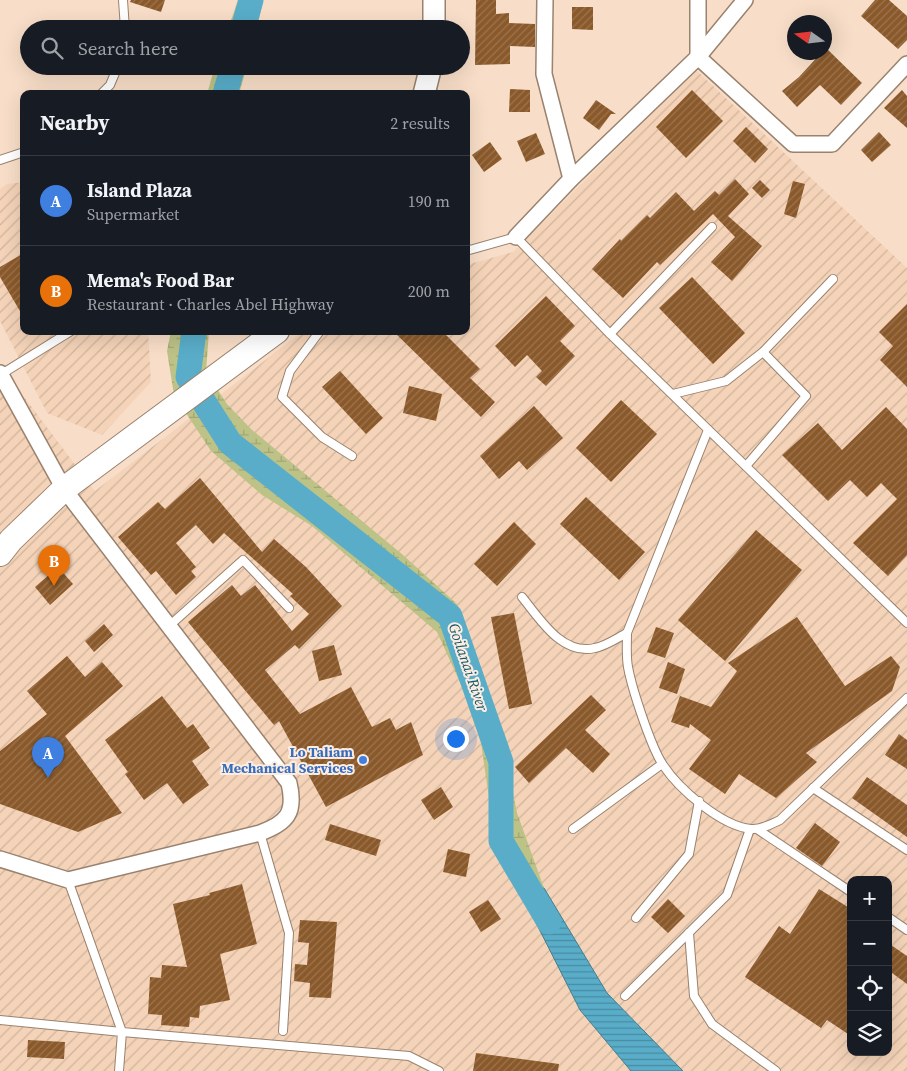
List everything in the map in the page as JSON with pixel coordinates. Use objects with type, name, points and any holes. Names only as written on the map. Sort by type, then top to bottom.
[{"type":"main road","points":[[434,0],[434,20]]},
{"type":"main road","points":[[425,90],[429,75]]},
{"type":"main road","points":[[0,554],[11,540],[64,489],[271,335]]},
{"type":"street","points":[[545,0],[544,74],[571,179]]},
{"type":"street","points":[[698,0],[698,57],[793,144],[832,144],[907,64]]},
{"type":"street","points":[[516,237],[571,179],[698,57],[745,0]]},
{"type":"street","points":[[0,858],[68,880],[260,833],[278,826],[287,818],[292,794],[288,783],[64,489],[1,375]]},
{"type":"lane","points":[[123,0],[124,20]]},
{"type":"lane","points":[[105,90],[110,85],[114,75]]},
{"type":"lane","points":[[0,160],[20,153]]},
{"type":"lane","points":[[610,334],[712,226]]},
{"type":"lane","points":[[470,250],[516,237],[610,334],[907,623]]},
{"type":"lane","points":[[673,394],[726,381],[763,352],[833,279]]},
{"type":"lane","points":[[1,375],[64,335]]},
{"type":"lane","points":[[317,335],[290,371],[282,397],[322,437],[352,456]]},
{"type":"lane","points":[[746,466],[806,396],[763,352]]},
{"type":"lane","points":[[708,430],[627,633],[628,666],[643,717],[662,764],[679,784],[699,801],[732,823],[753,829],[847,889]]},
{"type":"lane","points":[[169,626],[243,560],[289,608]]},
{"type":"lane","points":[[522,597],[556,637],[578,650],[596,648],[627,633]]},
{"type":"lane","points":[[753,829],[780,820],[907,698]]},
{"type":"lane","points":[[573,829],[662,764]]},
{"type":"lane","points":[[813,788],[907,850]]},
{"type":"lane","points":[[636,918],[689,854],[699,801]]},
{"type":"lane","points":[[625,996],[727,895],[753,829]]},
{"type":"lane","points":[[260,833],[289,933],[283,1031]]},
{"type":"lane","points":[[68,880],[122,1032],[119,1071]]},
{"type":"lane","points":[[892,920],[907,930]]},
{"type":"lane","points":[[689,933],[694,996],[712,1024],[776,1071]]},
{"type":"lane","points":[[0,1020],[409,1056],[439,1071]]},
{"type":"shaded area","points":[[696,70],[907,268],[907,1071],[0,1071],[0,365],[95,491],[298,335],[470,335],[470,264],[513,252]]},
{"type":"shaded area","points":[[20,182],[20,335],[148,335],[151,382],[102,435],[47,413],[0,321],[0,189],[7,184]]},
{"type":"green space","points":[[238,0],[263,0],[259,20],[231,20]]},
{"type":"green space","points":[[212,75],[244,75],[240,90],[208,90]]},
{"type":"green space","points":[[170,335],[209,335],[206,372],[227,404],[251,429],[403,555],[457,604],[502,736],[517,813],[544,888],[524,899],[496,847],[478,722],[437,632],[312,526],[262,495],[211,451],[174,395],[167,351]]},
{"type":"water","points":[[544,888],[607,993],[683,1071],[631,1071],[580,1010],[524,899]]},
{"type":"building","points":[[131,0],[165,0],[161,12],[130,2]]},
{"type":"building","points":[[476,0],[496,0],[496,14],[509,13],[509,23],[535,24],[535,47],[510,46],[510,64],[475,65]]},
{"type":"building","points":[[875,0],[889,0],[907,16],[907,40],[898,49],[861,16]]},
{"type":"building","points":[[572,7],[593,7],[593,30],[572,29]]},
{"type":"building","points":[[832,54],[862,83],[841,105],[820,85],[797,107],[782,91],[799,77],[815,60],[832,60]]},
{"type":"building","points":[[510,89],[530,90],[530,112],[509,112]]},
{"type":"building","points":[[692,90],[723,121],[686,158],[656,127]]},
{"type":"building","points":[[902,90],[907,96],[907,128],[884,108]]},
{"type":"building","points":[[596,100],[616,114],[611,114],[599,130],[583,118]]},
{"type":"building","points":[[746,127],[768,149],[755,163],[733,141]]},
{"type":"building","points":[[879,132],[891,145],[872,162],[861,150]]},
{"type":"building","points":[[536,133],[545,154],[526,162],[517,141]]},
{"type":"building","points":[[490,142],[502,159],[484,172],[472,155]]},
{"type":"building","points":[[735,179],[749,194],[728,216],[762,246],[732,281],[711,262],[735,237],[713,214],[660,265],[657,262],[623,298],[592,269],[620,239],[621,241],[647,215],[650,218],[676,192],[694,211],[715,191],[719,195]]},
{"type":"building","points":[[760,180],[770,190],[762,198],[752,188]]},
{"type":"building","points":[[793,181],[805,184],[796,218],[784,214]]},
{"type":"building","points":[[20,255],[20,311],[0,277],[0,267]]},
{"type":"building","points":[[692,277],[745,333],[713,364],[659,308]]},
{"type":"building","points":[[546,296],[575,326],[560,341],[575,356],[546,386],[536,377],[542,371],[527,355],[515,367],[495,346]]},
{"type":"building","points":[[907,304],[907,387],[880,360],[893,346],[879,332]]},
{"type":"building","points":[[397,335],[446,335],[480,369],[470,378],[495,402],[481,417]]},
{"type":"building","points":[[340,371],[383,418],[366,434],[322,387]]},
{"type":"building","points":[[409,386],[442,394],[436,421],[403,413]]},
{"type":"building","points":[[621,400],[657,434],[611,482],[576,448]]},
{"type":"building","points":[[534,406],[563,438],[527,470],[519,461],[499,479],[480,456]]},
{"type":"building","points":[[886,407],[907,429],[907,555],[888,576],[853,543],[897,499],[881,483],[867,497],[850,480],[828,501],[782,455],[818,423],[842,450]]},
{"type":"building","points":[[200,478],[262,552],[274,539],[306,567],[342,606],[299,649],[295,645],[265,670],[300,714],[351,687],[372,727],[390,718],[396,730],[411,722],[423,755],[326,807],[279,721],[274,725],[188,622],[232,585],[241,596],[255,585],[292,631],[309,614],[290,596],[293,594],[224,533],[213,544],[196,525],[176,543],[196,567],[191,571],[196,577],[176,595],[156,571],[151,575],[118,537],[158,502],[165,509]]},
{"type":"building","points":[[586,497],[645,552],[619,580],[560,524]]},
{"type":"building","points":[[514,522],[536,544],[497,586],[474,564]]},
{"type":"building","points":[[756,530],[802,570],[725,661],[678,620]]},
{"type":"building","points":[[58,567],[73,584],[50,605],[35,587]]},
{"type":"building","points":[[514,613],[532,704],[509,709],[491,617]]},
{"type":"building","points":[[797,617],[845,686],[891,656],[900,667],[892,691],[806,753],[817,762],[776,798],[739,774],[725,794],[689,769],[711,740],[690,724],[689,728],[671,722],[680,696],[711,707],[737,671],[728,663]]},
{"type":"building","points":[[104,624],[113,635],[94,652],[85,641]]},
{"type":"building","points":[[656,627],[674,633],[665,658],[647,652]]},
{"type":"building","points":[[334,645],[342,675],[319,681],[312,651]]},
{"type":"building","points":[[67,656],[85,677],[102,662],[123,686],[65,736],[122,813],[78,832],[0,804],[0,751],[47,714],[27,691]]},
{"type":"building","points":[[668,662],[685,669],[677,694],[659,688]]},
{"type":"building","points":[[591,695],[606,710],[585,730],[610,754],[593,773],[566,748],[529,783],[515,767]]},
{"type":"building","points":[[162,696],[187,728],[193,724],[210,748],[192,761],[209,785],[183,804],[167,783],[144,800],[125,774],[128,772],[105,740]]},
{"type":"building","points":[[899,734],[907,740],[907,769],[885,755]]},
{"type":"building","points":[[867,777],[907,805],[907,837],[852,798]]},
{"type":"building","points":[[441,787],[453,807],[434,820],[421,800]]},
{"type":"building","points":[[815,823],[840,842],[822,866],[796,848]]},
{"type":"building","points":[[330,824],[381,840],[376,856],[325,840]]},
{"type":"building","points":[[448,849],[470,854],[466,877],[443,872]]},
{"type":"building","points":[[242,884],[257,944],[220,954],[230,1000],[200,1006],[199,1018],[190,1017],[189,1027],[161,1025],[162,1015],[148,1014],[150,977],[161,978],[162,965],[187,967],[173,904],[210,895],[209,893]]},
{"type":"building","points":[[819,889],[847,906],[847,1033],[827,1020],[821,1028],[745,977],[779,926],[790,934]]},
{"type":"building","points":[[668,899],[685,916],[668,933],[651,917]]},
{"type":"building","points":[[488,900],[501,919],[481,932],[469,912]]},
{"type":"building","points":[[300,920],[337,922],[331,998],[309,997],[310,983],[294,981],[295,964],[307,965],[309,943],[298,942]]},
{"type":"building","points":[[892,946],[907,956],[907,984],[892,973]]},
{"type":"building","points":[[28,1040],[65,1042],[64,1059],[27,1057]]},
{"type":"building","points":[[476,1053],[559,1064],[558,1071],[473,1071]]},
{"type":"waterway","name":"Goilanai River","points":[[245,20],[251,0]]},
{"type":"waterway","name":"Goilanai River","points":[[226,90],[230,75]]},
{"type":"waterway","name":"Goilanai River","points":[[193,335],[188,377],[230,443],[450,616],[501,762],[501,841],[549,922]]},
{"type":"place","name":"Mema's Food Bar","points":[[54,586]]},
{"type":"place","name":"Lo Taliam Mechanical Services","points":[[363,760]]},
{"type":"place","name":"Island Plaza","points":[[48,778]]}]
